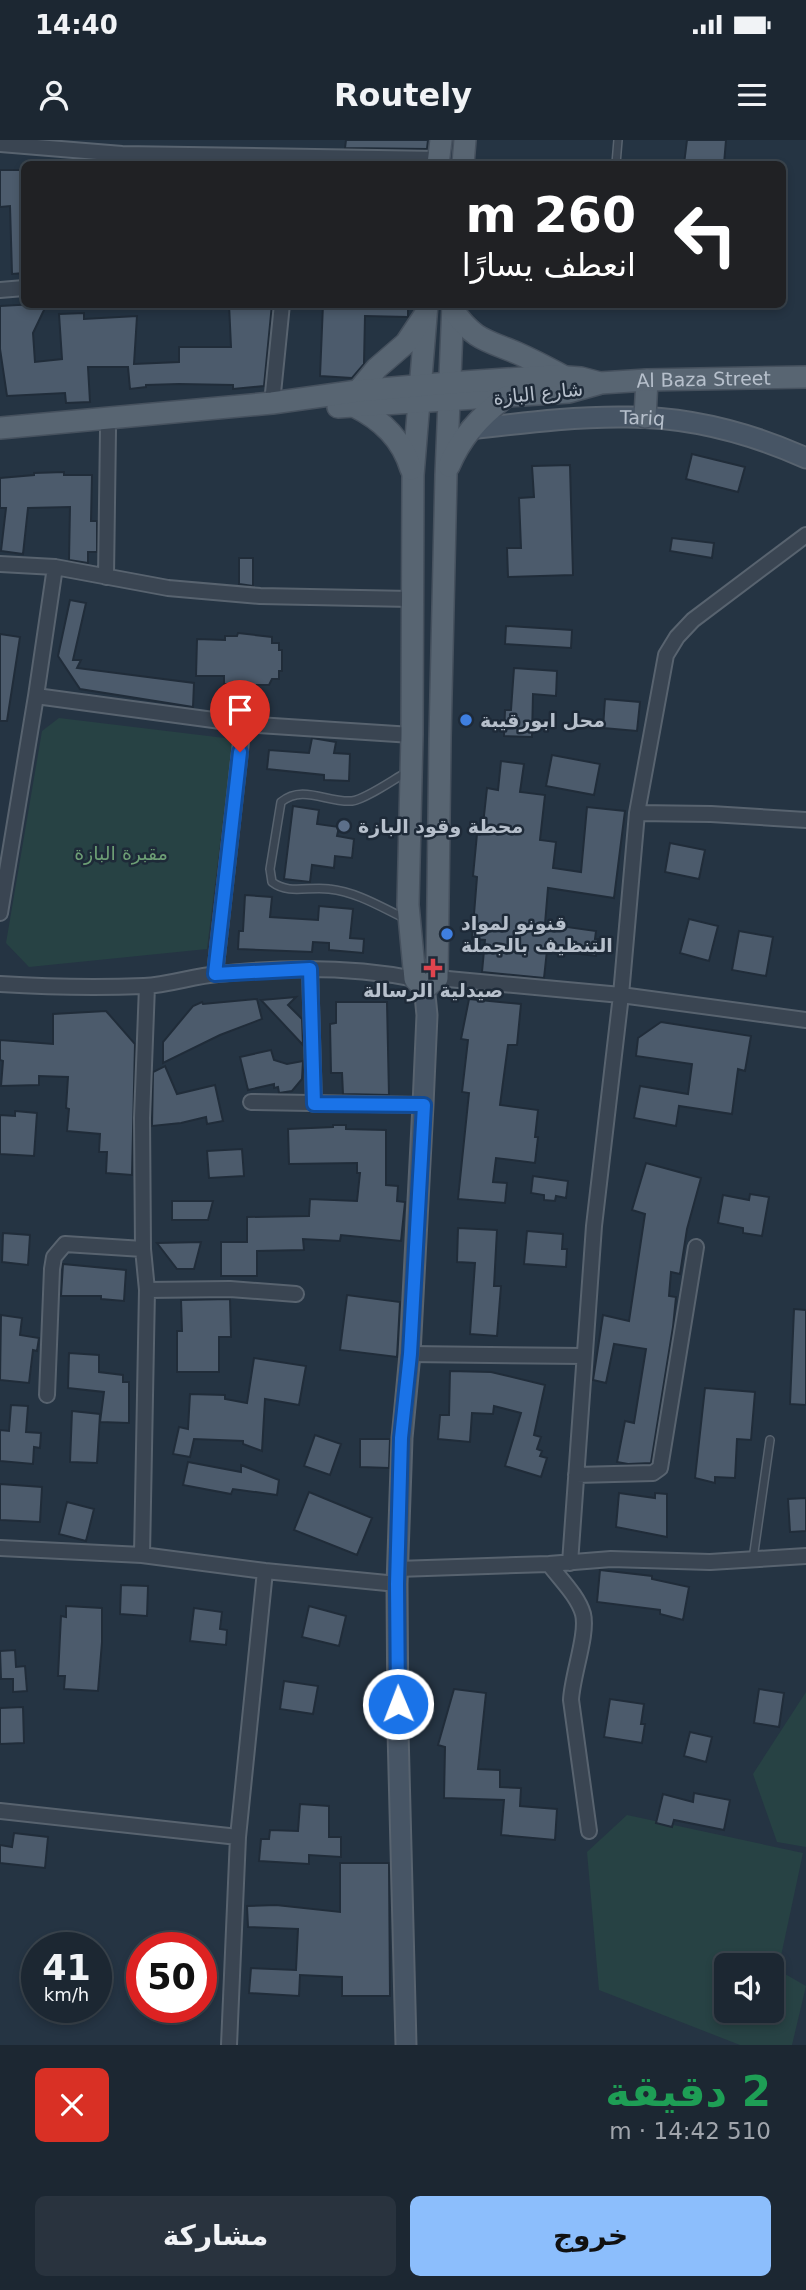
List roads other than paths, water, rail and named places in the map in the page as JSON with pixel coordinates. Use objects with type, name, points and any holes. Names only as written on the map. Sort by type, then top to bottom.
[{"type":"main road","points":[[439,155],[464,155]]},
{"type":"main road","points":[[425,981],[409,920],[413,475],[427,308]]},
{"type":"main road","points":[[413,475],[398,441],[356,398],[377,368],[406,343],[427,308]]},
{"type":"main road","points":[[406,2045],[397,1577],[401,1438],[410,1354],[424,1105],[425,981],[439,739],[453,308]]},
{"type":"main road","points":[[454,308],[473,333],[486,342],[565,376]]},
{"type":"main road","name":"شارع البازة","points":[[0,428],[272,403],[449,391],[565,376],[600,383]]},
{"type":"main road","name":"Al Baza Street","points":[[600,383],[806,377]]},
{"type":"main road","points":[[645,417],[647,380]]},
{"type":"main road","name":"شارع البازة","points":[[449,391],[506,397],[581,391],[600,383]]},
{"type":"main road","points":[[446,475],[461,443],[471,429],[506,397]]},
{"type":"main road","name":"شارع البازة","points":[[0,439],[108,430],[356,398]]},
{"type":"main road","name":"Tariq","points":[[471,429],[607,417],[645,417],[711,426],[806,458]]},
{"type":"main road","points":[[412,735],[439,739]]},
{"type":"street","points":[[0,144],[123,147],[303,161],[439,155]]},
{"type":"street","points":[[0,290],[21,288]]},
{"type":"street","points":[[272,403],[282,308]]},
{"type":"street","points":[[106,578],[108,430]]},
{"type":"street","points":[[570,1563],[594,1226],[621,995],[637,813],[666,655],[677,636],[693,620],[806,535]]},
{"type":"street","points":[[0,564],[55,567],[169,588],[260,596],[411,599]]},
{"type":"street","points":[[0,913],[55,567]]},
{"type":"street","points":[[36,696],[243,724],[412,735]]},
{"type":"street","points":[[215,974],[243,724]]},
{"type":"street","points":[[637,813],[806,820]]},
{"type":"street","points":[[310,969],[314,1104]]},
{"type":"street","points":[[0,984],[147,986],[215,974],[310,969],[368,971],[425,981],[621,995],[806,1020]]},
{"type":"street","points":[[142,1555],[147,1290],[143,1249],[142,1118],[147,986]]},
{"type":"street","points":[[251,1102],[424,1105]]},
{"type":"street","points":[[47,1395],[54,1257],[65,1244],[143,1249]]},
{"type":"street","points":[[576,1475],[653,1473],[660,1468],[696,1247]]},
{"type":"street","points":[[147,1290],[230,1289],[296,1294]]},
{"type":"street","points":[[410,1354],[584,1356]]},
{"type":"street","points":[[0,1548],[142,1555],[265,1572],[397,1577],[611,1559],[710,1562],[806,1556]]},
{"type":"street","points":[[549,1564],[578,1602],[583,1615],[571,1700],[589,1831]]},
{"type":"street","points":[[229,2045],[238,1837],[265,1572]]},
{"type":"street","points":[[0,1811],[238,1837]]},
{"type":"lane","points":[[616,161],[618,140]]},
{"type":"lane","points":[[409,920],[364,898],[330,889],[281,889],[272,882],[271,869],[281,802],[289,796],[305,794],[353,801],[411,769]]},
{"type":"lane","points":[[753,1560],[769,1440]]},
{"type":"place","name":"محل ابورقيبة","points":[[466,720]]},
{"type":"place","name":"محطة وقود البازة","points":[[344,826]]},
{"type":"place","name":"قنونو لمواد التنظيف بالجملة","points":[[447,934]]},
{"type":"place","name":"صيدلية الرسالة","points":[[433,968]]},
{"type":"park label","name":"مقبرة البازة","points":[[121,853]]}]
